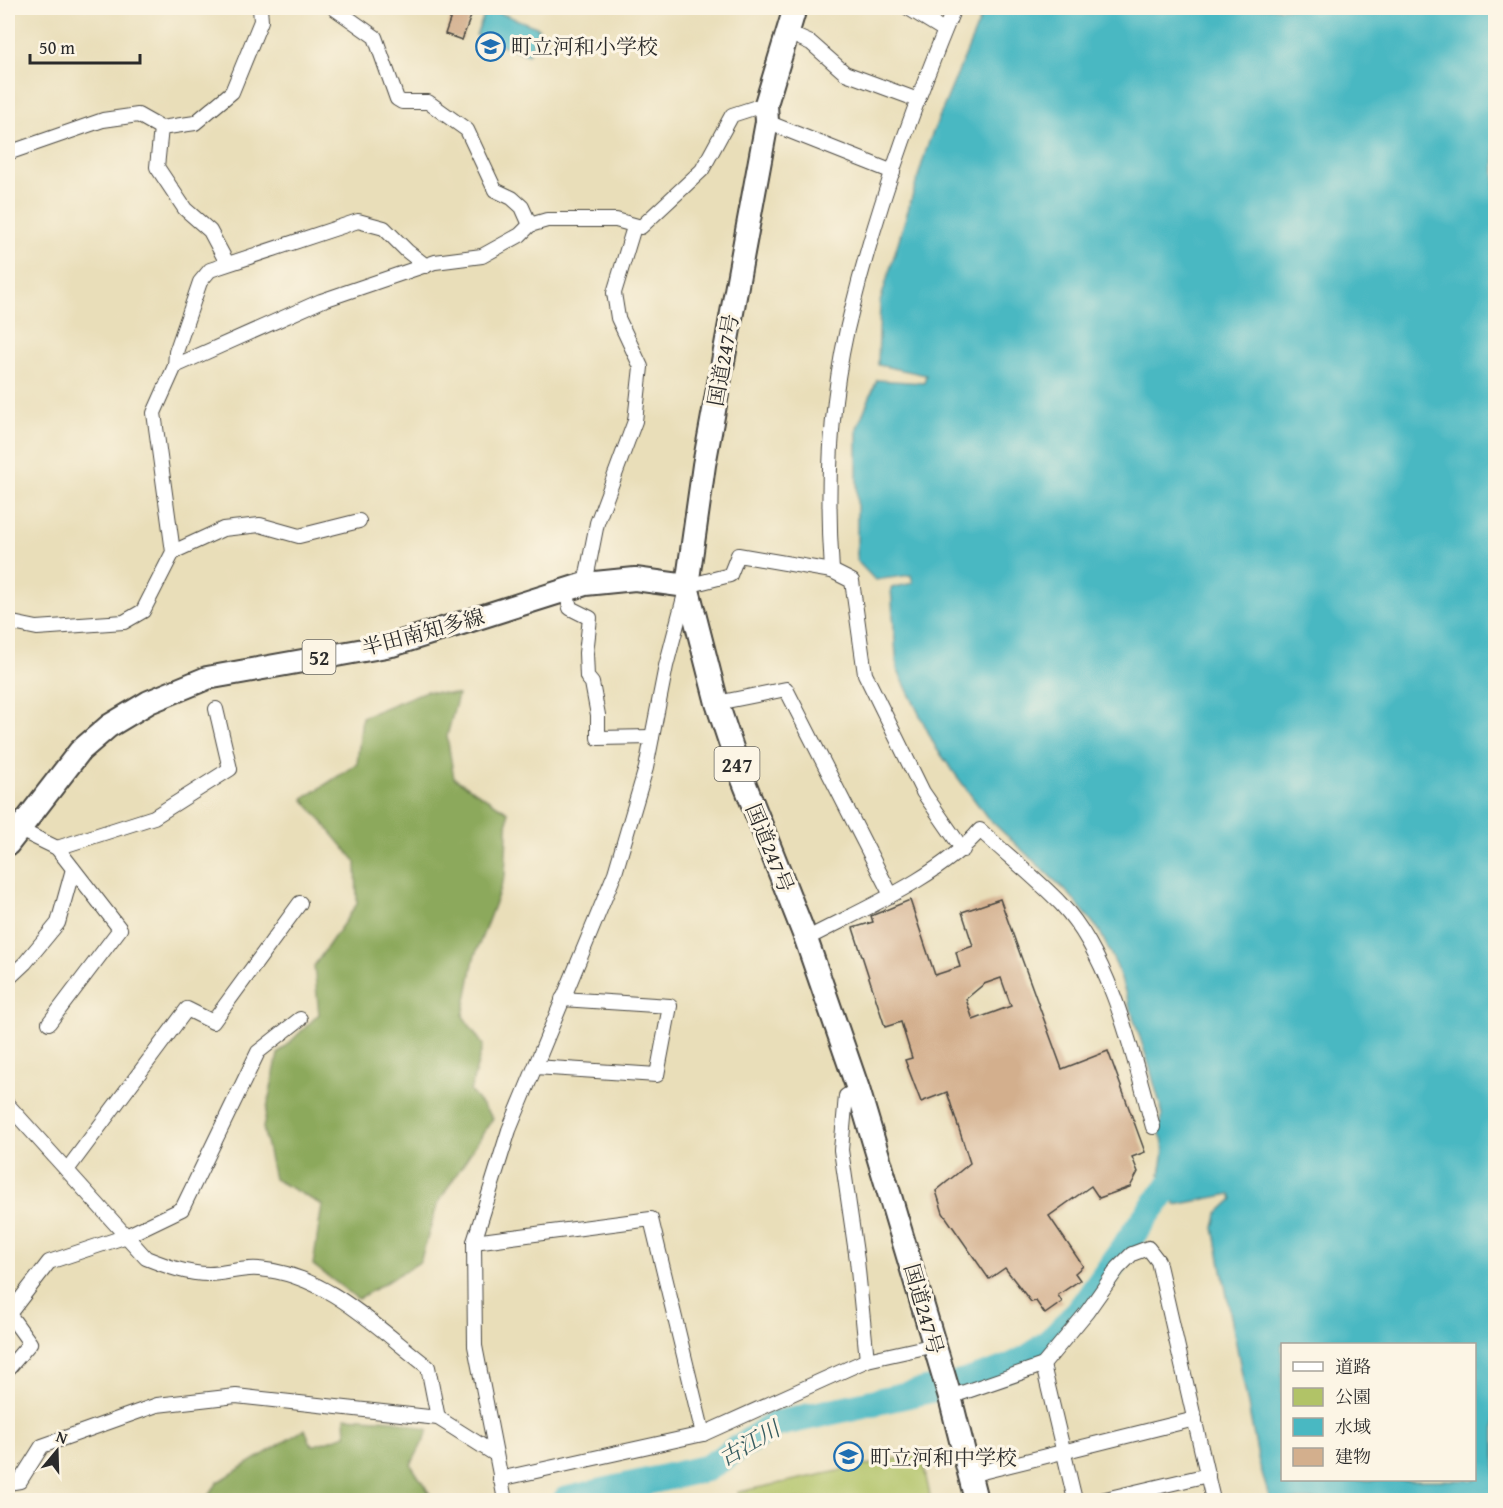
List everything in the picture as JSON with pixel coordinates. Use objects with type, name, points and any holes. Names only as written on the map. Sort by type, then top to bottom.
[{"type":"main road","name":"国道247号","points":[[795,8],[786,32],[766,113],[704,465],[687,586],[717,704],[740,772],[806,939],[858,1089],[950,1397],[976,1500]]},
{"type":"main road","name":"半田南知多線","points":[[14,837],[80,751],[109,726],[149,702],[207,678],[392,645],[575,587],[634,579],[687,586]]},
{"type":"street","points":[[8,153],[103,120],[138,115],[161,128],[195,123],[232,92],[261,21],[260,8]]},
{"type":"street","points":[[334,8],[375,37],[397,99],[402,102],[428,102],[467,130],[495,190],[512,198],[522,207],[530,225]]},
{"type":"street","points":[[908,8],[944,30]]},
{"type":"street","points":[[832,571],[828,508],[835,402],[851,310],[893,172],[954,8]]},
{"type":"street","points":[[786,32],[811,43],[844,73],[918,100]]},
{"type":"street","points":[[175,366],[321,302],[426,266],[482,256],[520,235],[530,225],[547,220],[616,220],[634,227],[641,227],[663,209],[702,170],[732,115],[766,113],[893,172]]},
{"type":"street","points":[[161,128],[157,167],[185,209],[210,231],[227,263]]},
{"type":"street","points":[[8,622],[37,628],[124,622],[143,611],[173,552],[154,413],[175,366],[176,352],[200,282],[210,270],[358,221],[384,228],[406,252],[426,266]]},
{"type":"street","points":[[634,227],[614,293],[618,318],[641,367],[635,421],[597,523],[570,608],[590,618],[586,653],[587,677],[592,683],[598,715],[598,738],[652,737]]},
{"type":"street","points":[[173,552],[222,529],[260,525],[299,536],[359,521]]},
{"type":"street","points":[[506,1500],[475,1346],[474,1242],[509,1130],[615,873],[646,768],[666,666],[687,586],[730,575],[738,555],[832,571],[852,581],[865,674],[923,792],[963,850]]},
{"type":"street","points":[[717,704],[786,689],[891,895]]},
{"type":"street","points":[[14,837],[57,848],[154,817],[230,769],[216,709]]},
{"type":"street","points":[[806,939],[891,895],[963,850],[980,830],[1062,905],[1088,940],[1101,964],[1136,1066],[1153,1127]]},
{"type":"street","points":[[49,1023],[120,929],[57,848]]},
{"type":"street","points":[[8,979],[25,963],[58,923],[73,869]]},
{"type":"street","points":[[67,1170],[187,1009],[213,1022],[300,903]]},
{"type":"street","points":[[535,1067],[657,1075],[670,1006],[562,999]]},
{"type":"street","points":[[8,1369],[30,1343],[9,1314],[48,1262],[124,1237],[182,1209],[258,1052],[300,1019]]},
{"type":"street","points":[[858,1089],[846,1096],[841,1150],[857,1260],[867,1360]]},
{"type":"street","points":[[8,1105],[124,1237],[146,1258],[175,1269],[208,1274],[258,1269],[307,1278],[344,1302],[428,1367],[438,1418]]},
{"type":"street","points":[[474,1242],[651,1219],[703,1434]]},
{"type":"street","points":[[950,1397],[1043,1365],[1087,1312],[1118,1268],[1132,1254],[1148,1248],[1158,1261],[1213,1500]]},
{"type":"street","points":[[500,1479],[703,1434],[867,1360],[935,1346]]},
{"type":"street","points":[[1043,1365],[1075,1500]]},
{"type":"street","points":[[8,1483],[20,1481],[42,1446],[157,1405],[236,1396],[438,1418],[495,1454]]},
{"type":"street","points":[[970,1475],[1195,1419]]},
{"type":"street","points":[[1101,1500],[1208,1475]]},
{"type":"green space","points":[[426,691],[458,695],[447,736],[454,778],[508,812],[505,876],[474,958],[463,1016],[483,1045],[470,1091],[493,1118],[438,1203],[420,1262],[358,1299],[313,1265],[322,1205],[274,1179],[263,1128],[278,1054],[319,1014],[314,966],[357,904],[356,862],[303,799],[357,764],[362,717]]},
{"type":"green space","points":[[345,1417],[394,1420],[429,1430],[411,1465],[434,1500],[205,1500],[218,1482],[305,1429],[312,1446],[346,1435]]},
{"type":"green space","points":[[921,1454],[931,1500],[740,1500],[738,1492]]},
{"type":"water","points":[[487,8],[539,28],[528,55],[476,35]]},
{"type":"water","points":[[985,8],[1495,8],[1495,1500],[1270,1500],[1259,1463],[1214,1228],[1217,1214],[1233,1199],[1231,1194],[1175,1205],[1176,1180],[1160,1174],[1163,1146],[1158,1130],[1163,1115],[1117,967],[1099,930],[1070,895],[987,817],[936,748],[897,669],[891,588],[913,583],[911,575],[875,580],[857,561],[857,428],[877,380],[924,383],[926,375],[878,365],[880,302],[928,144]]},
{"type":"building","points":[[454,8],[474,8],[462,40],[445,34]]},
{"type":"building","points":[[1000,899],[1062,1069],[1108,1051],[1145,1152],[1132,1157],[1138,1172],[1130,1187],[1099,1198],[1091,1186],[1049,1216],[1083,1266],[1075,1273],[1080,1280],[1058,1295],[1062,1302],[1045,1314],[1036,1301],[1031,1302],[1005,1268],[989,1279],[943,1213],[936,1191],[970,1163],[947,1092],[921,1102],[905,1060],[912,1058],[901,1022],[885,1027],[853,928],[873,922],[871,916],[910,900],[935,975],[960,967],[956,952],[973,946],[962,912]],"holes":[[[1001,978],[1011,1006],[973,1020],[966,999],[984,984]]]},
{"type":"waterway","name":"古江川","points":[[959,1384],[998,1372],[1017,1363],[1035,1353],[1056,1336],[1092,1294],[1141,1223],[1176,1180]]},
{"type":"waterway","name":"古江川","points":[[566,1500],[707,1468],[776,1424],[933,1389]]},
{"type":"place","name":"町立河和小学校","points":[[490,46]]},
{"type":"place","name":"町立河和中学校","points":[[849,1457]]}]
